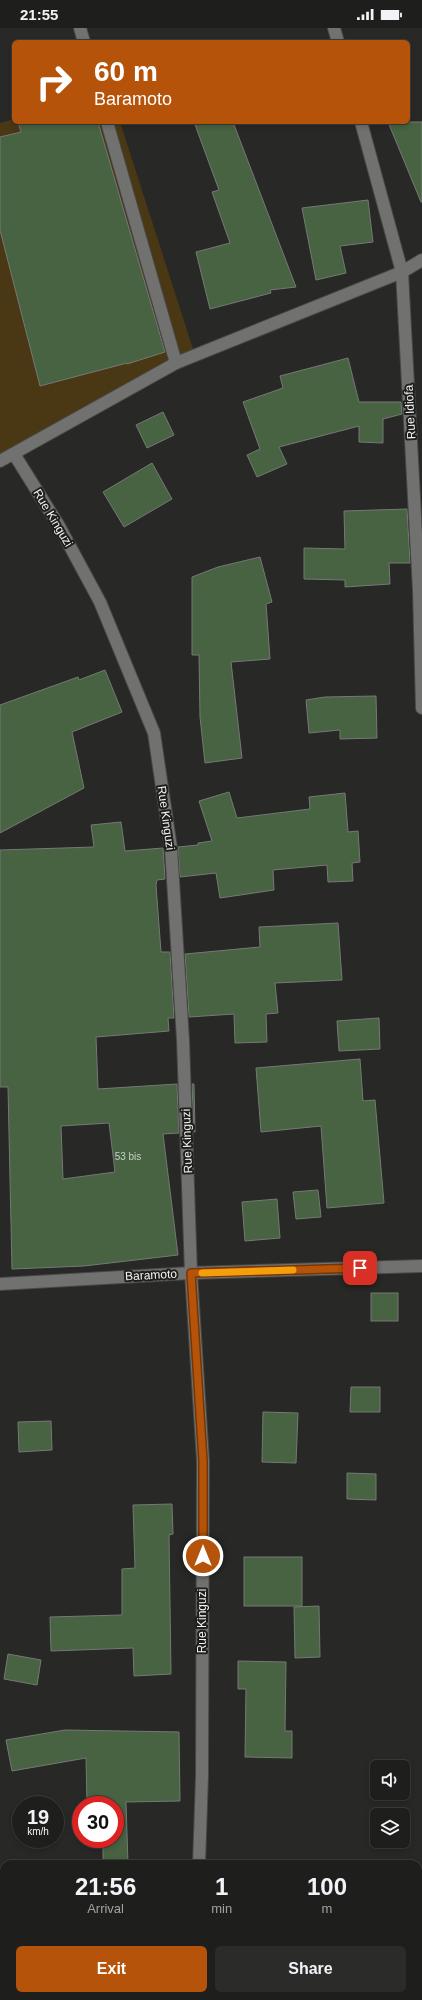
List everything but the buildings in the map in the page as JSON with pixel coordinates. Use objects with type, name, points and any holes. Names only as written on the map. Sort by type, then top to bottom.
[{"type":"street","points":[[80,28],[83,40]]},
{"type":"street","points":[[334,28],[337,40]]},
{"type":"street","points":[[108,124],[176,363]]},
{"type":"street","name":"Rue Idiofa","points":[[362,124],[402,272],[419,591],[422,708]]},
{"type":"street","points":[[0,462],[176,363],[402,272],[422,260]]},
{"type":"street","name":"Rue Kinguzi","points":[[14,454],[59,526],[100,602],[154,733],[171,848],[183,1040],[191,1273],[203,1461],[202,1768],[199,1860]]},
{"type":"street","name":"Baramoto","points":[[0,1284],[191,1273],[422,1266]]},
{"type":"shaded area","points":[[12,120],[12,124],[121,124],[194,352],[0,459],[0,123]]},
{"type":"slow traffic","points":[[202,1273],[293,1270]]},
{"type":"route","points":[[203,1556],[203,1461],[191,1273],[360,1268]]}]
